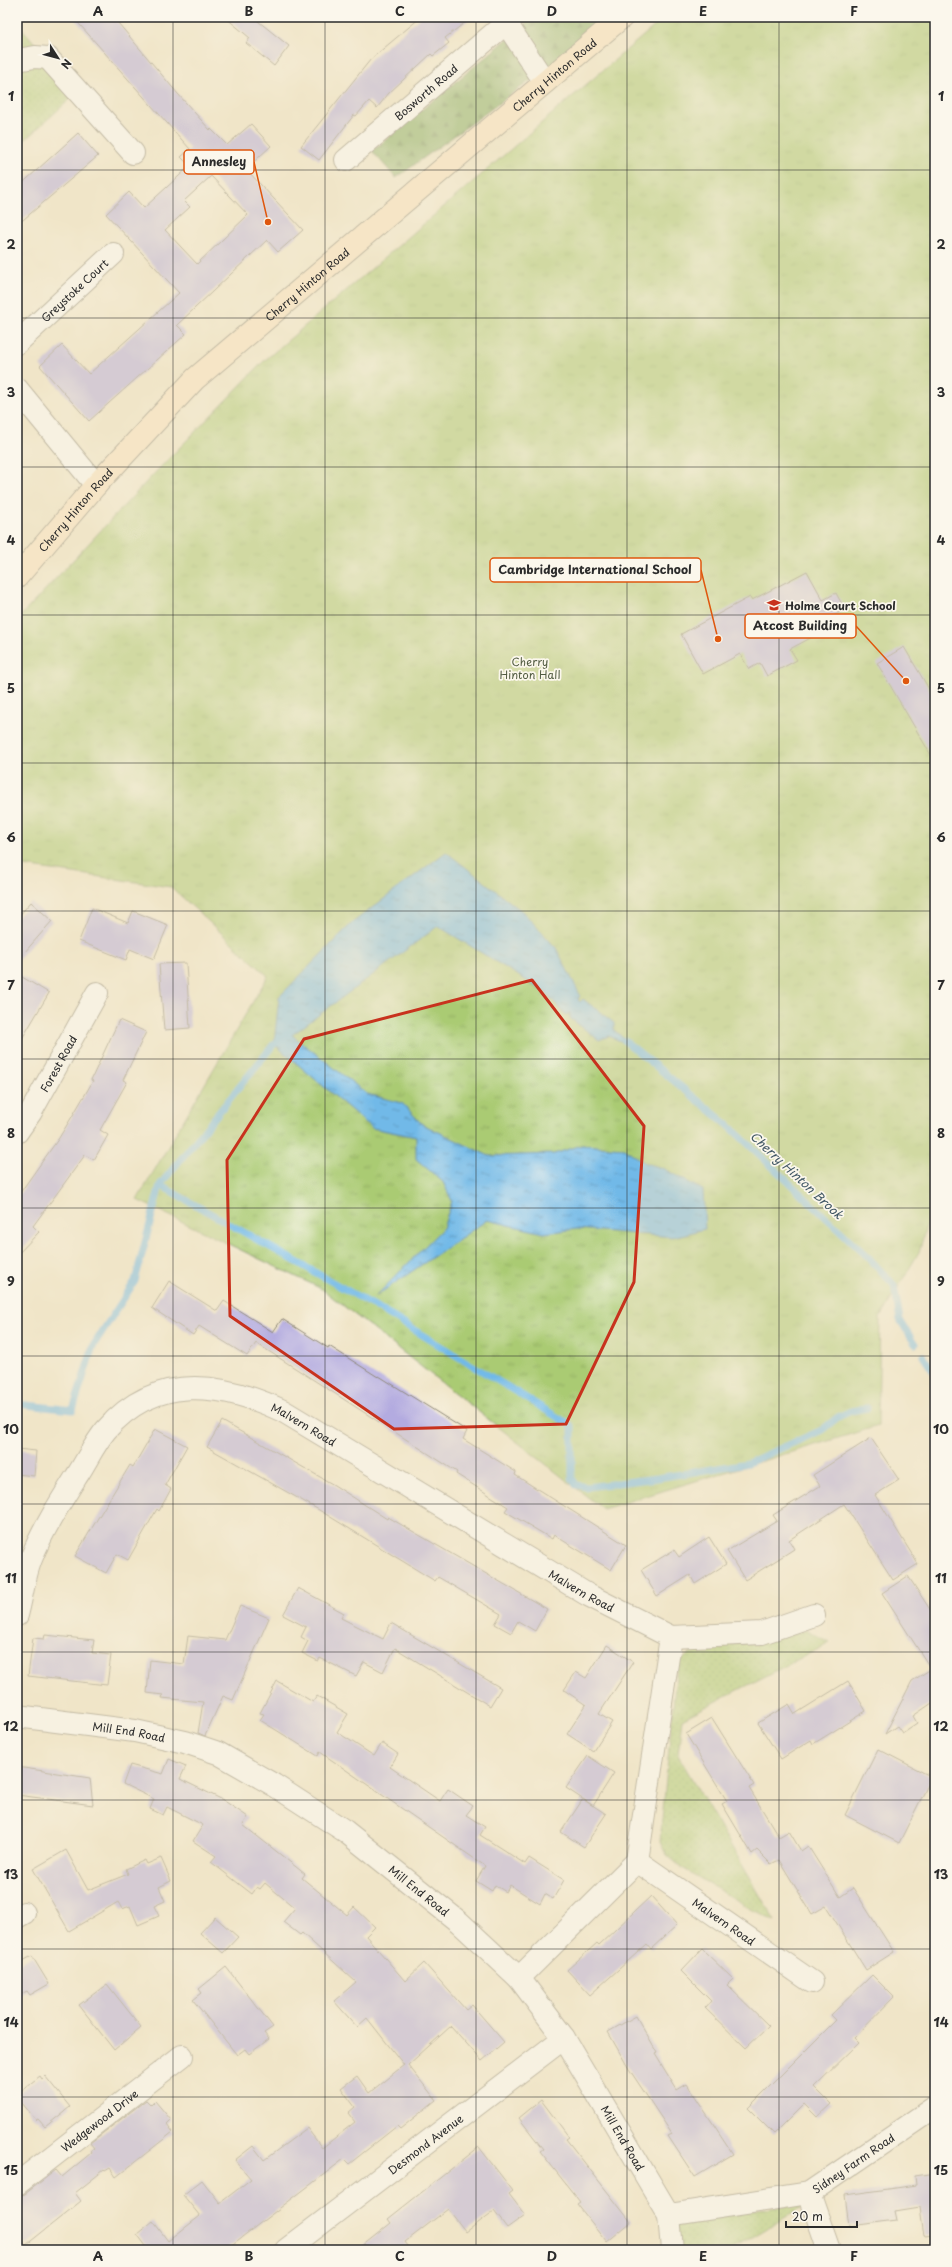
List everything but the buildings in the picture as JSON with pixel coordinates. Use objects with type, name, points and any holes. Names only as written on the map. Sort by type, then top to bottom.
[{"type":"street","name":"Cherry Hinton Road","points":[[17,576],[96,485],[195,379],[622,17]]},
{"type":"street","name":"Bosworth Road","points":[[346,160],[507,19],[545,82]]},
{"type":"street","points":[[17,60],[35,57],[48,58],[133,153]]},
{"type":"street","name":"Greystoke Court","points":[[17,343],[113,254]]},
{"type":"street","points":[[17,389],[96,485]]},
{"type":"street","name":"Forest Road","points":[[17,1132],[31,1112],[97,993]]},
{"type":"street","name":"Malvern Road","points":[[17,1615],[31,1560],[59,1504],[105,1431],[122,1414],[147,1398],[172,1389],[203,1387],[259,1400],[283,1411],[588,1595],[671,1637],[762,1633],[814,1615]]},
{"type":"street","points":[[519,1978],[637,1861],[671,1637]]},
{"type":"street","name":"Mill End Road","points":[[17,1716],[135,1731],[185,1742],[218,1753],[274,1785],[345,1831],[459,1922],[519,1978],[564,2038],[669,2215],[672,2250]]},
{"type":"street","name":"Malvern Road","points":[[637,1861],[812,1982]]},
{"type":"street","name":"Desmond Avenue","points":[[286,2250],[564,2038]]},
{"type":"street","name":"Wedgewood Drive","points":[[17,2184],[182,2056]]},
{"type":"street","name":"Sidney Farm Road","points":[[669,2215],[809,2193],[935,2107]]},
{"type":"street","points":[[809,2193],[829,2250]]},
{"type":"highlighted area","points":[[532,980],[644,1126],[634,1282],[566,1424],[394,1429],[230,1316],[227,1160],[304,1039]]},
{"type":"green space","points":[[534,17],[609,17],[556,62],[396,178],[372,151]]},
{"type":"green space","name":"Cherry Hinton Hall","points":[[665,17],[935,17],[935,1195],[919,1252],[880,1318],[878,1426],[603,1509],[322,1289],[137,1200],[268,976],[171,887],[17,865],[17,620],[150,478],[264,361]]},
{"type":"green space","points":[[17,23],[78,92],[17,147]]},
{"type":"green space","points":[[807,1630],[830,1643],[682,1719],[678,1755],[775,1921],[749,1908],[681,1867],[667,1855],[660,1841],[677,1666],[695,1650],[704,1646],[722,1643],[744,1643],[775,1639]]},
{"type":"green space","points":[[809,2203],[731,2250],[678,2250],[676,2221]]},
{"type":"water","points":[[446,852],[523,912],[556,948],[580,995],[578,1000],[580,1002],[583,999],[614,1023],[614,1030],[632,1046],[609,1036],[599,1040],[570,1018],[570,1013],[566,1015],[545,992],[438,926],[292,1035],[367,1094],[402,1103],[422,1124],[489,1156],[554,1154],[582,1145],[624,1148],[645,1163],[662,1168],[703,1190],[705,1229],[673,1237],[577,1229],[544,1233],[487,1220],[376,1296],[443,1228],[452,1201],[443,1182],[416,1159],[416,1137],[372,1128],[274,1044],[279,997],[352,923]]},
{"type":"waterway","points":[[17,1404],[73,1410],[93,1346],[135,1281],[160,1185],[274,1044],[281,1039]]},
{"type":"waterway","name":"Cherry Hinton Brook","points":[[625,1041],[728,1125],[870,1259],[894,1285],[900,1320],[915,1344]]},
{"type":"waterway","points":[[160,1185],[373,1305],[572,1426],[572,1478],[576,1485],[587,1487],[657,1478],[748,1463],[822,1430],[838,1417],[851,1411],[867,1408]]},
{"type":"waterway","name":"Cherry Hinton Brook","points":[[923,1356],[935,1374]]},
{"type":"place","name":"Annesley","points":[[268,222]]},
{"type":"place","name":"Holme Court School","points":[[774,605]]},
{"type":"place","name":"Cambridge International School","points":[[718,639]]},
{"type":"place","name":"Atcost Building","points":[[906,681]]}]
